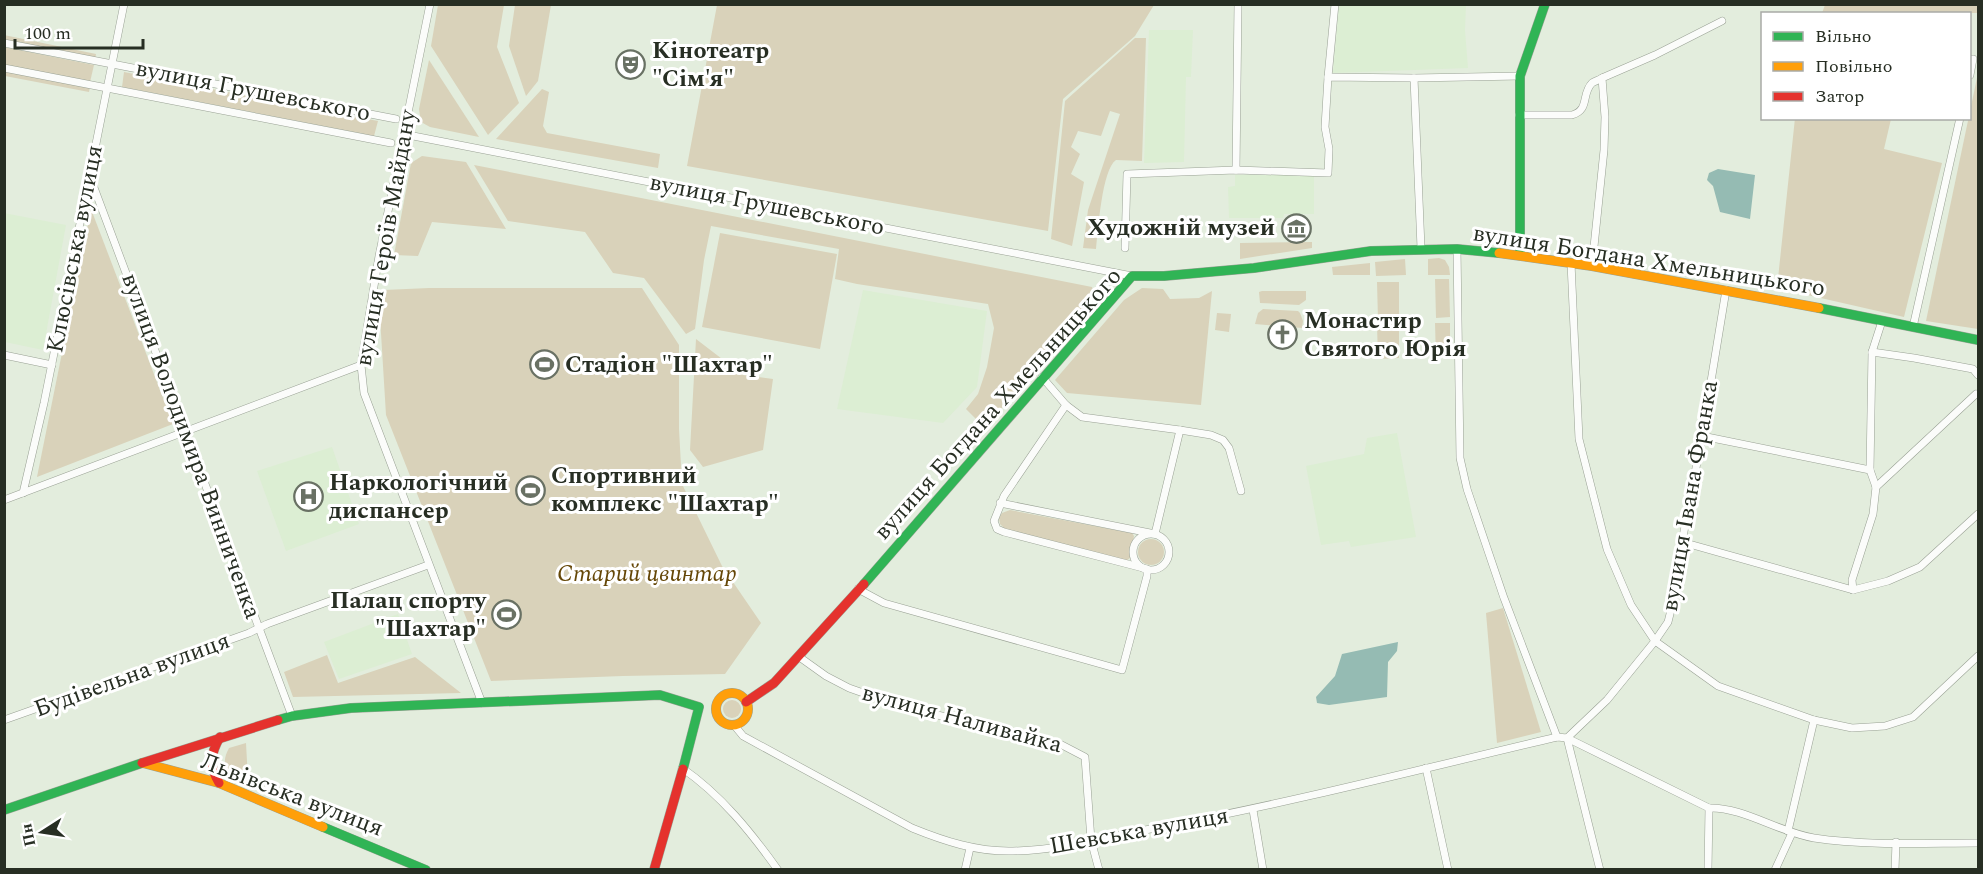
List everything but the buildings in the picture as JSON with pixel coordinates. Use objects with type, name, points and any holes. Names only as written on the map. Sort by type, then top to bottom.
[{"type":"main road","points":[[1521,255],[1520,76],[1545,4]]},
{"type":"main road","name":"вулиця Богдана Хмельницького","points":[[746,702],[774,683],[1132,276],[1173,275],[1254,267],[1371,251],[1457,249],[1521,255],[1592,266],[1978,340]]},
{"type":"main road","points":[[730,693],[739,695],[746,702],[748,707],[743,720],[729,725],[720,720],[716,706],[721,698],[730,693]]},
{"type":"main road","points":[[4,810],[220,737],[292,716],[351,708],[660,695],[699,707],[716,706]]},
{"type":"main road","points":[[654,870],[682,768],[692,741],[699,707]]},
{"type":"main road","points":[[219,783],[212,772],[211,761],[212,751],[220,737]]},
{"type":"main road","name":"Львівська вулиця","points":[[142,763],[219,783],[426,870]]},
{"type":"street","name":"Клюсівська вулиця","points":[[23,494],[52,365],[124,4]]},
{"type":"street","name":"вулиця Героїв Майдану","points":[[430,4],[403,134],[361,365],[364,393],[482,704]]},
{"type":"street","points":[[1236,170],[1239,4]]},
{"type":"street","points":[[1125,248],[1127,174],[1236,170],[1328,172],[1329,149],[1325,128],[1335,4]]},
{"type":"street","points":[[1519,115],[1579,113],[1592,83],[1655,55],[1722,21]]},
{"type":"street","name":"вулиця Грушевського","points":[[4,43],[396,119]]},
{"type":"street","points":[[1971,70],[1973,59]]},
{"type":"street","name":"вулиця Грушевського","points":[[4,68],[391,143]]},
{"type":"street","points":[[1328,77],[1520,76]]},
{"type":"street","points":[[1414,78],[1421,249]]},
{"type":"street","points":[[1592,266],[1604,150],[1605,117],[1602,78]]},
{"type":"street","points":[[1913,327],[1960,120]]},
{"type":"street","name":"вулиця Грушевського","points":[[403,134],[1132,276]]},
{"type":"street","name":"вулиця Володимира Винниченка","points":[[90,177],[292,716]]},
{"type":"street","points":[[1457,249],[1460,458],[1467,489],[1504,598],[1557,737]]},
{"type":"street","points":[[1571,263],[1579,440],[1607,549],[1631,605],[1655,641],[1718,686],[1814,720],[1852,728],[1885,726],[1913,717],[1978,656]]},
{"type":"street","name":"вулиця Івана Франка","points":[[1567,738],[1607,700],[1668,622],[1675,594],[1726,290]]},
{"type":"street","points":[[1854,590],[1852,580],[1873,514],[1876,487],[1870,471],[1872,352],[1882,321]]},
{"type":"street","points":[[1872,352],[1973,369],[1978,375]]},
{"type":"street","points":[[4,355],[52,365]]},
{"type":"street","points":[[4,500],[361,365]]},
{"type":"street","points":[[1042,377],[1066,405],[1082,417],[1211,435],[1223,440],[1229,448],[1241,491]]},
{"type":"street","points":[[1876,487],[1978,393]]},
{"type":"street","points":[[1000,503],[1155,534],[1167,543],[1169,553],[1164,564],[1160,568],[1147,569],[997,529],[994,521],[1000,503],[1066,405]]},
{"type":"street","points":[[1155,534],[1180,430]]},
{"type":"street","points":[[1702,436],[1870,471]]},
{"type":"street","points":[[1682,542],[1854,590],[1896,579],[1920,567],[1978,514]]},
{"type":"street","points":[[1147,569],[1136,561],[1133,548],[1141,536],[1155,534]]},
{"type":"street","name":"Будівельна вулиця","points":[[4,720],[249,633],[428,564]]},
{"type":"street","points":[[858,589],[884,603],[1122,670],[1147,569]]},
{"type":"street","name":"вулиця Наливайка","points":[[798,656],[826,676],[849,688],[900,706],[1075,750],[1085,757],[1091,840]]},
{"type":"street","points":[[1775,870],[1790,832],[1814,720]]},
{"type":"street","name":"Шевська вулиця","points":[[734,725],[743,736],[912,828],[970,848],[1011,851],[1048,848],[1253,810],[1557,737],[1567,738]]},
{"type":"street","points":[[1567,738],[1708,808],[1723,808],[1790,832],[1855,843],[1978,843]]},
{"type":"street","points":[[1567,738],[1600,870]]},
{"type":"street","points":[[682,768],[702,782],[727,805],[778,870]]},
{"type":"street","points":[[1426,768],[1448,870]]},
{"type":"street","points":[[1708,808],[1708,870]]},
{"type":"street","points":[[1253,810],[1263,870]]},
{"type":"street","points":[[1091,840],[1099,870]]},
{"type":"street","points":[[1895,870],[1896,842]]},
{"type":"street","points":[[965,870],[970,848]]},
{"type":"shaded area","points":[[1339,5],[1466,5],[1468,68],[1333,73]]},
{"type":"shaded area","points":[[1149,30],[1193,30],[1191,77],[1186,77],[1184,162],[1144,163]]},
{"type":"shaded area","points":[[1235,175],[1314,175],[1314,214],[1284,214],[1283,218],[1229,218],[1228,187],[1235,186]]},
{"type":"shaded area","points":[[4,213],[66,225],[43,350],[5,342]]},
{"type":"shaded area","points":[[863,290],[987,311],[977,387],[943,423],[837,409]]},
{"type":"shaded area","points":[[1397,433],[1416,537],[1351,547],[1349,541],[1321,545],[1306,466],[1364,454],[1367,438]]},
{"type":"shaded area","name":"Наркологічний диспансер","points":[[332,447],[359,524],[286,551],[257,471]]},
{"type":"shaded area","points":[[398,614],[412,654],[339,679],[324,642]]},
{"type":"green space","points":[[717,4],[1154,5],[1135,36],[1063,99],[1048,231],[687,166]]},
{"type":"green space","points":[[438,5],[504,5],[497,47],[519,103],[488,135],[431,46]]},
{"type":"green space","points":[[515,5],[551,5],[538,81],[526,96],[509,46]]},
{"type":"green space","points":[[1825,5],[1978,5],[1978,13],[1822,12]]},
{"type":"green space","points":[[4,35],[96,54],[95,59],[5,41]]},
{"type":"green space","points":[[1135,38],[1146,38],[1142,161],[1116,160],[1111,166],[1104,187],[1096,249],[1083,248],[1088,210],[1120,114],[1110,111],[1101,136],[1078,131],[1071,147],[1080,154],[1071,174],[1084,182],[1072,246],[1051,239],[1065,101]]},
{"type":"green space","points":[[4,47],[94,65],[90,82],[5,65]]},
{"type":"green space","points":[[429,60],[479,137],[430,127],[421,122],[419,109]]},
{"type":"green space","points":[[4,71],[90,87],[89,92],[5,76]]},
{"type":"green space","points":[[124,72],[378,121],[374,136],[122,87]]},
{"type":"green space","points":[[1978,73],[1978,329],[1926,321],[1968,120],[1971,120],[1971,106]]},
{"type":"green space","points":[[542,89],[549,92],[543,126],[547,133],[660,154],[658,168],[496,139]]},
{"type":"green space","points":[[1795,120],[1891,120],[1884,149],[1942,163],[1904,317],[1777,288]]},
{"type":"green space","points":[[422,156],[466,162],[506,229],[432,222],[418,256],[394,255],[411,163]]},
{"type":"green space","points":[[474,165],[1092,287],[1095,298],[1089,308],[989,423],[977,420],[966,409],[978,394],[987,367],[994,328],[988,304],[835,279],[839,249],[711,226],[695,329],[686,334],[644,278],[613,273],[585,232],[508,221]]},
{"type":"green space","points":[[91,209],[173,424],[37,477]]},
{"type":"green space","points":[[720,233],[837,254],[820,349],[702,327]]},
{"type":"green space","points":[[1312,242],[1312,248],[1240,259],[1240,243]]},
{"type":"green space","points":[[1405,259],[1406,275],[1376,276],[1375,262]]},
{"type":"green space","points":[[1428,259],[1445,260],[1450,275],[1428,275]]},
{"type":"green space","points":[[1370,263],[1370,275],[1333,275],[1332,267]]},
{"type":"green space","points":[[1435,279],[1449,279],[1450,317],[1436,318]]},
{"type":"green space","points":[[1377,282],[1399,282],[1399,319],[1378,320]]},
{"type":"green space","name":"Спортивний комплекс \"Шахтар\"","points":[[642,288],[679,345],[679,429],[682,484],[722,566],[761,623],[725,674],[491,681],[386,415],[380,317],[384,290]]},
{"type":"green space","points":[[1142,288],[1163,289],[1170,299],[1199,298],[1212,291],[1201,405],[1067,393],[1055,380],[1124,300]]},
{"type":"green space","points":[[1306,291],[1306,300],[1299,305],[1260,303],[1259,292]]},
{"type":"green space","points":[[1263,309],[1298,311],[1303,321],[1302,328],[1255,324],[1258,313]]},
{"type":"green space","points":[[1217,313],[1231,314],[1229,332],[1215,330]]},
{"type":"green space","points":[[1435,323],[1450,323],[1450,358],[1436,358]]},
{"type":"green space","points":[[1399,324],[1399,358],[1378,359],[1377,325]]},
{"type":"green space","points":[[696,339],[743,375],[773,379],[763,450],[703,467],[690,450]]},
{"type":"green space","points":[[1010,510],[1132,533],[1134,536],[1130,558],[1126,561],[1006,530],[1000,524],[999,518],[1002,513]]},
{"type":"green space","points":[[1151,539],[1160,543],[1164,552],[1160,561],[1151,565],[1142,561],[1138,552],[1142,543]]},
{"type":"green space","points":[[1503,608],[1541,732],[1497,743],[1486,613]]},
{"type":"green space","points":[[327,655],[338,683],[415,657],[461,693],[293,697],[284,672]]},
{"type":"green space","points":[[728,700],[736,700],[741,705],[739,716],[728,718],[723,713],[723,705]]},
{"type":"green space","points":[[246,743],[248,780],[228,769],[225,760],[229,748]]},
{"type":"water","points":[[1718,169],[1755,175],[1750,219],[1720,212],[1713,186],[1707,180],[1709,173]]},
{"type":"water","points":[[1398,642],[1397,651],[1388,662],[1387,697],[1329,705],[1317,703],[1316,697],[1335,676],[1342,654]]},
{"type":"traffic: fast","points":[[1520,255],[1520,76],[1545,4]]},
{"type":"traffic: fast","points":[[864,584],[1132,276],[1164,276],[1254,268],[1371,251],[1457,249],[1499,253]]},
{"type":"traffic: fast","points":[[1819,308],[1978,340]]},
{"type":"traffic: fast","points":[[278,720],[351,708],[660,695],[699,707],[683,769]]},
{"type":"traffic: fast","points":[[4,810],[142,763]]},
{"type":"traffic: fast","points":[[323,827],[426,870]]},
{"type":"traffic: slow","points":[[1499,253],[1592,266],[1819,308]]},
{"type":"traffic: slow","points":[[732,693],[743,698],[748,709],[743,720],[732,725],[721,720],[716,709],[721,698],[732,693]]},
{"type":"traffic: slow","points":[[143,763],[219,783],[323,827]]},
{"type":"traffic: jam","points":[[746,702],[774,683],[864,584]]},
{"type":"traffic: jam","points":[[142,763],[278,720]]},
{"type":"traffic: jam","points":[[219,783],[212,760],[220,737]]},
{"type":"traffic: jam","points":[[654,870],[683,769]]},
{"type":"place","name":"Кінотеатр \"Сім'я\"","points":[[631,65]]},
{"type":"place","name":"Художній музей","points":[[1296,228]]},
{"type":"place","name":"Монастир Святого Юрія","points":[[1283,335]]},
{"type":"place","name":"Стадіон \"Шахтар\"","points":[[544,365]]},
{"type":"place","name":"Спортивний комплекс \"Шахтар\"","points":[[530,490]]},
{"type":"place","name":"Наркологічний диспансер","points":[[308,497]]},
{"type":"place","name":"Палац спорту \"Шахтар\"","points":[[507,615]]},
{"type":"park label","name":"Старий цвинтар","points":[[647,574]]}]
